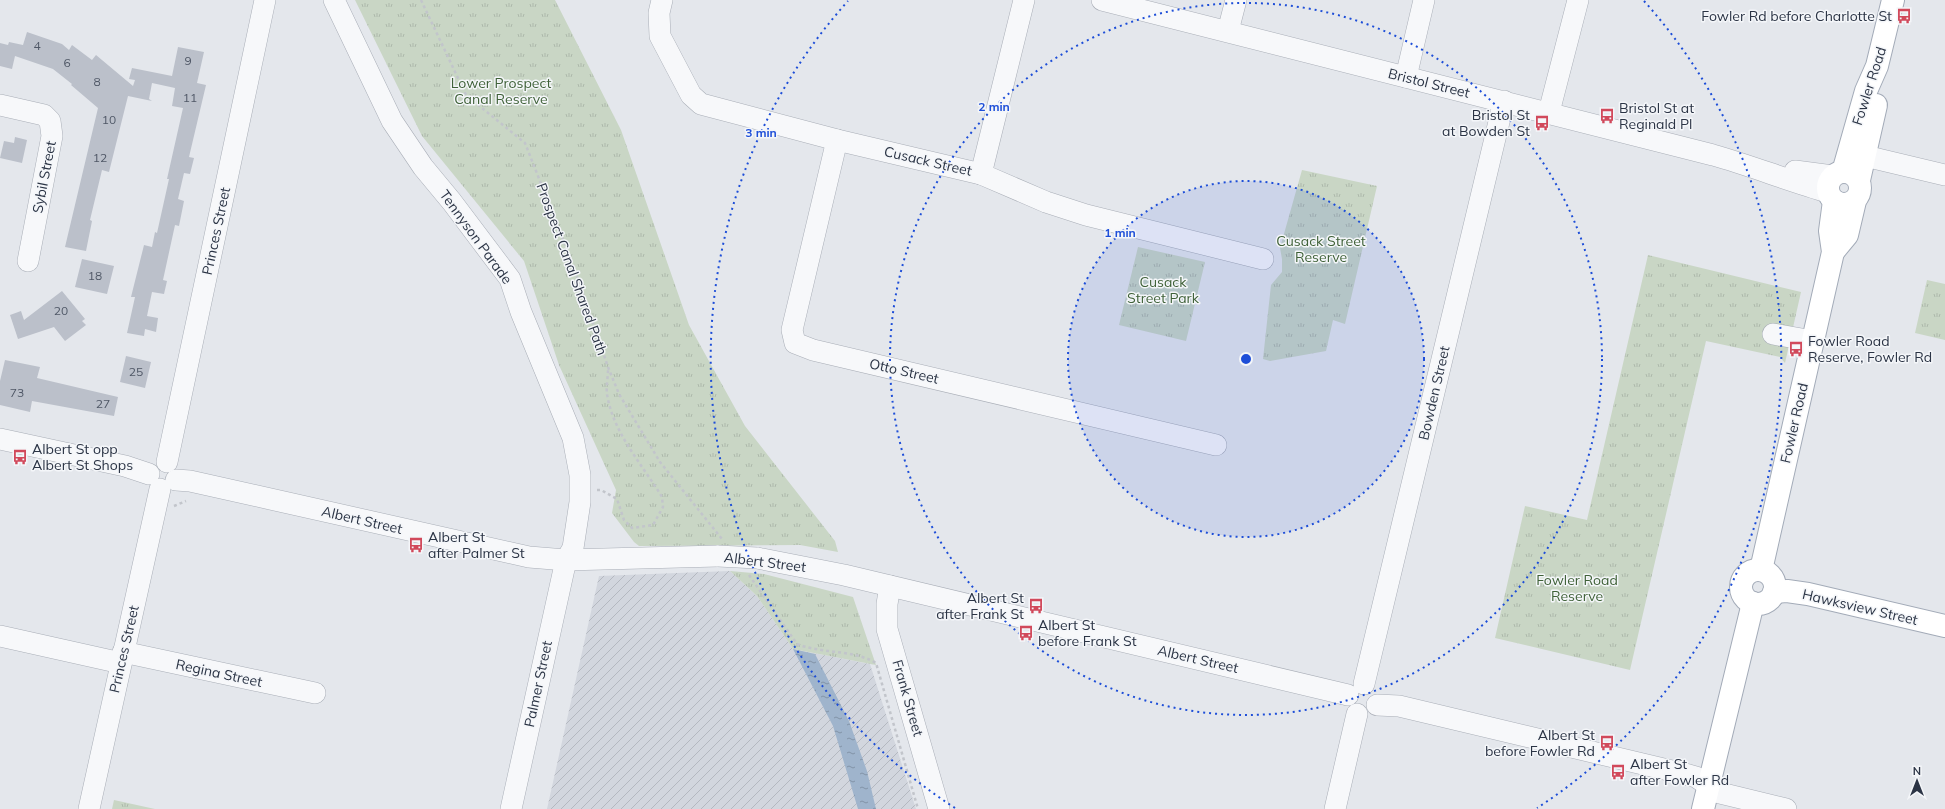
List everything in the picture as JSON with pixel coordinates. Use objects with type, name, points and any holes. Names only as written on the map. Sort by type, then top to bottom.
[{"type":"main road","name":"Fowler Road","points":[[1761,570],[1833,252],[1847,235],[1842,187],[1866,91],[1877,66],[1893,0]]},
{"type":"main road","points":[[1842,187],[1865,156],[1878,92],[1877,66]]},
{"type":"main road","points":[[1761,570],[1771,576],[1775,586],[1774,592],[1767,601],[1762,603],[1753,603],[1744,595],[1742,584],[1748,574],[1761,570]]},
{"type":"main road","name":"Hawksview Street","points":[[1774,592],[1788,591],[1808,594],[1945,626]]},
{"type":"main road","points":[[1703,809],[1753,603]]},
{"type":"street","name":"Princes Street","points":[[89,809],[163,477],[265,0]]},
{"type":"street","name":"Tennyson Parade","points":[[334,0],[392,121],[423,167],[452,202],[510,279],[520,312],[573,438],[580,475],[579,515],[573,548],[566,560]]},
{"type":"street","name":"Cusack Street","points":[[662,0],[659,13],[660,36],[691,96],[701,104],[837,140],[981,174],[1046,202],[1086,215],[1263,259]]},
{"type":"street","points":[[981,174],[1024,0]]},
{"type":"street","name":"Bristol Street","points":[[1102,0],[1549,112],[1756,167],[1788,180],[1842,187]]},
{"type":"street","points":[[1228,32],[1236,0]]},
{"type":"street","points":[[1406,77],[1424,0]]},
{"type":"street","points":[[1549,112],[1578,0]]},
{"type":"street","name":"Bowden Street","points":[[1356,690],[1504,101]]},
{"type":"street","name":"Sybil Street","points":[[0,105],[44,115],[50,121],[52,136],[28,261]]},
{"type":"street","name":"Otto Street","points":[[837,140],[792,330],[795,343],[813,350],[1216,445]]},
{"type":"street","points":[[1865,156],[1945,175]]},
{"type":"street","points":[[1774,334],[1813,341]]},
{"type":"street","name":"Albert Street","points":[[0,439],[125,466],[163,477],[190,481],[529,557],[566,560],[721,549],[753,566],[809,568],[1356,690]]},
{"type":"street","name":"Palmer Street","points":[[510,809],[566,560]]},
{"type":"street","name":"Frank Street","points":[[890,586],[886,611],[887,629],[939,809]]},
{"type":"street","name":"Regina Street","points":[[0,636],[315,693]]},
{"type":"street","points":[[1377,705],[1377,694],[1374,689],[1356,690],[1350,708],[1357,714],[1368,713],[1377,705],[1399,706],[1696,777],[1720,793],[1786,809]]},
{"type":"street","points":[[1335,809],[1357,714]]},
{"type":"path","name":"Prospect Canal Shared Path","points":[[421,0],[466,94],[525,143],[573,265],[608,367],[633,418],[660,462],[721,549]]},
{"type":"path","points":[[580,490],[601,490],[617,499],[624,520],[632,528],[653,524],[663,507],[662,497],[626,443],[613,415],[607,394],[608,367]]},
{"type":"path","points":[[753,566],[797,644],[809,649],[866,657],[876,663],[918,809]]},
{"type":"shaded area","points":[[730,571],[757,596],[793,649],[870,664],[916,809],[547,809],[599,576]]},
{"type":"green space","name":"Lower Prospect Canal Reserve","points":[[355,0],[555,0],[621,130],[689,325],[745,426],[835,541],[838,552],[800,545],[639,546],[634,542],[612,513],[616,490],[559,365],[524,261],[422,136]]},
{"type":"green space","name":"Cusack Street Reserve","points":[[1302,170],[1377,186],[1345,324],[1333,320],[1326,351],[1270,361],[1263,359],[1271,285],[1282,272],[1280,248]]},
{"type":"green space","name":"Cusack Street Park","points":[[1138,247],[1205,262],[1186,341],[1119,325]]},
{"type":"green space","name":"Fowler Road Reserve","points":[[1648,255],[1801,292],[1785,363],[1780,357],[1706,341],[1630,670],[1495,638],[1525,506],[1587,520]]},
{"type":"green space","points":[[1927,280],[1945,284],[1945,340],[1915,333]]},
{"type":"green space","points":[[730,571],[764,574],[853,597],[876,665],[793,649],[757,596]]},
{"type":"green space","points":[[114,800],[155,809],[112,809]]},
{"type":"water","points":[[793,649],[815,654],[849,721],[867,771],[876,809],[858,809],[833,726]]},
{"type":"building","points":[[27,32],[62,44],[69,50],[72,45],[92,60],[96,55],[133,86],[135,80],[129,79],[132,68],[172,76],[178,47],[204,52],[197,83],[206,85],[189,157],[194,158],[190,174],[184,173],[178,199],[184,201],[179,226],[175,225],[163,280],[167,281],[164,294],[152,292],[147,316],[158,318],[156,332],[145,329],[144,336],[127,333],[135,297],[131,297],[144,245],[152,247],[155,232],[157,233],[169,179],[167,179],[183,108],[172,106],[175,88],[152,83],[149,99],[152,101],[128,96],[109,172],[102,170],[90,220],[92,221],[86,251],[65,247],[98,108],[53,69],[15,56],[12,69],[0,66],[0,43],[8,45],[9,42],[23,45]]},
{"type":"building","points":[[15,137],[27,140],[22,163],[0,158],[4,141],[14,143]]},
{"type":"building","points":[[82,259],[114,266],[107,294],[75,287]]},
{"type":"building","points":[[62,291],[85,319],[82,321],[86,325],[65,341],[54,327],[18,339],[10,315],[21,311],[24,320]]},
{"type":"building","points":[[126,356],[151,362],[145,388],[120,382]]},
{"type":"building","points":[[5,360],[40,367],[37,378],[118,397],[114,416],[32,401],[30,412],[0,405],[0,381]]},
{"type":"place","name":"Fowler Rd before Charlotte St","points":[[1904,16]]},
{"type":"place","name":"Bristol St at Reginald Pl","points":[[1607,116]]},
{"type":"place","name":"Bristol St at Bowden St","points":[[1542,123]]},
{"type":"place","name":"Fowler Road Reserve, Fowler Rd","points":[[1796,349]]},
{"type":"place","name":"Albert St opp Albert St Shops","points":[[20,457]]},
{"type":"place","name":"Albert St after Palmer St","points":[[416,545]]},
{"type":"place","name":"Albert St after Frank St","points":[[1036,606]]},
{"type":"place","name":"Albert St before Frank St","points":[[1026,633]]},
{"type":"place","name":"Albert St before Fowler Rd","points":[[1607,743]]},
{"type":"place","name":"Albert St after Fowler Rd","points":[[1618,772]]}]
